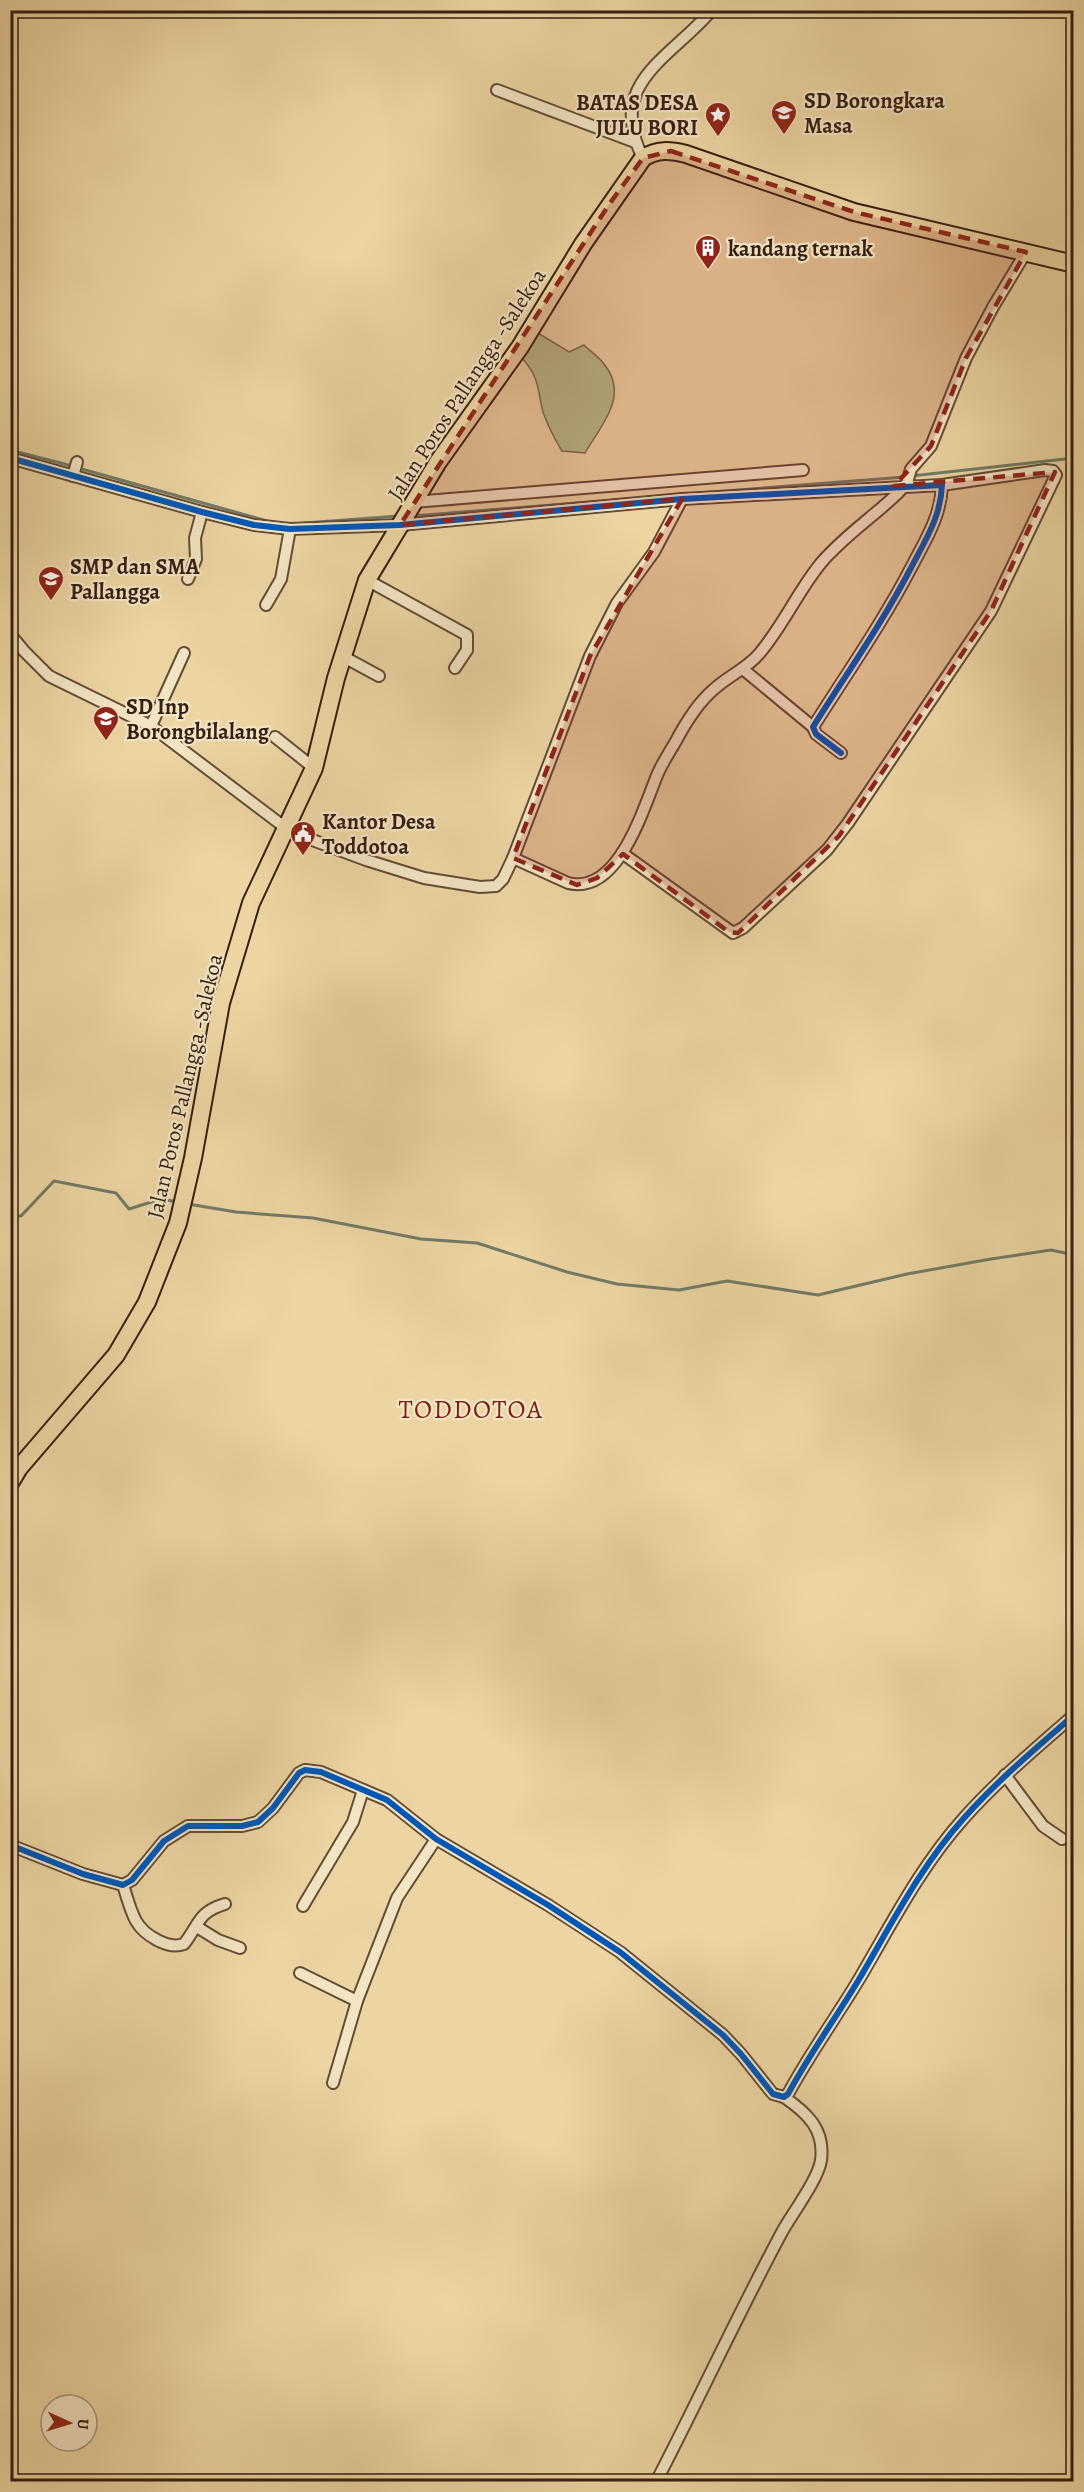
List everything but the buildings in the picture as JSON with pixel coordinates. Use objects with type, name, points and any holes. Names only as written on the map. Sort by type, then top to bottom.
[{"type":"main road","points":[[643,158],[655,152],[665,151],[686,154],[854,212],[1074,264]]},
{"type":"main road","name":"Jalan Poros Pallangga -Salekoa","points":[[10,1483],[19,1468],[116,1355],[147,1302],[178,1223],[221,1003],[251,903],[314,768],[342,656],[368,580],[438,462],[520,347],[610,203],[643,158]]},
{"type":"street","points":[[643,158],[635,142],[633,114],[635,96],[641,82],[660,59],[683,41],[711,10]]},
{"type":"street","points":[[498,90],[635,142]]},
{"type":"street","points":[[513,858],[568,883],[578,885],[597,878],[622,853],[644,814],[658,772],[686,721],[714,689],[744,670],[771,638],[819,565],[907,480],[931,446],[975,341],[1026,252]]},
{"type":"street","points":[[10,458],[75,469],[202,513],[254,525],[290,529],[803,470]]},
{"type":"street","points":[[407,514],[682,499],[907,480],[942,485],[1045,470],[1053,471],[1056,475],[990,611],[844,830],[827,850],[738,933],[733,933],[622,853]]},
{"type":"street","points":[[813,727],[854,667],[898,593],[938,515],[942,485]]},
{"type":"street","points":[[10,634],[49,676],[150,726],[287,829],[400,872],[424,878],[491,887],[500,883],[513,858],[590,656],[617,603],[654,552],[682,499]]},
{"type":"street","points":[[188,579],[196,559],[195,538],[202,513]]},
{"type":"street","points":[[266,605],[281,579],[290,529]]},
{"type":"street","points":[[368,580],[467,635],[467,650],[455,668]]},
{"type":"street","points":[[150,726],[184,653]]},
{"type":"street","points":[[342,656],[379,676]]},
{"type":"street","points":[[744,670],[813,727],[816,734],[841,753]]},
{"type":"street","points":[[275,737],[314,768]]},
{"type":"street","points":[[784,2097],[838,2015],[921,1873],[963,1819],[1005,1775],[1074,1715]]},
{"type":"street","points":[[10,1845],[83,1874],[123,1885],[132,1880],[164,1841],[188,1826],[242,1826],[258,1822],[266,1816],[294,1779],[304,1770],[321,1772],[387,1800],[436,1839],[548,1905],[620,1952],[723,2035],[773,2094],[784,2097],[808,2115],[814,2124],[822,2158],[820,2167],[782,2233],[656,2481]]},
{"type":"street","points":[[1005,1775],[1043,1826],[1062,1839]]},
{"type":"street","points":[[303,1906],[352,1822],[363,1790]]},
{"type":"street","points":[[333,2083],[357,2001],[397,1898],[436,1839]]},
{"type":"street","points":[[123,1885],[137,1923],[154,1938],[171,1945],[184,1944],[197,1927],[203,1914],[209,1909],[225,1904]]},
{"type":"street","points":[[197,1927],[218,1940],[240,1948]]},
{"type":"street","points":[[300,1973],[357,2001]]},
{"type":"highlighted area","points":[[671,151],[854,212],[1026,252],[966,358],[931,446],[894,486],[1055,472],[991,611],[839,836],[738,933],[729,932],[623,854],[597,878],[577,885],[513,858],[590,656],[682,499],[400,525],[610,203],[643,158]]},
{"type":"green space","points":[[538,333],[569,352],[584,345],[602,361],[611,376],[614,399],[605,421],[585,453],[562,451],[543,412],[535,378],[522,358]]},
{"type":"waterway","points":[[10,450],[72,466]]},
{"type":"waterway","points":[[911,476],[1074,458]]},
{"type":"waterway","points":[[78,468],[271,522]]},
{"type":"waterway","points":[[699,493],[905,477]]},
{"type":"waterway","points":[[412,516],[615,500]]},
{"type":"waterway","points":[[304,523],[399,516]]},
{"type":"waterway","points":[[10,1216],[21,1216],[54,1181],[116,1193],[129,1209],[161,1199],[178,1202]]},
{"type":"waterway","points":[[188,1204],[236,1212],[313,1218],[421,1239],[477,1243],[567,1272],[617,1284],[679,1290],[727,1281],[818,1295],[907,1274],[991,1259],[1051,1250],[1074,1255]]},
{"type":"cycle path","points":[[10,458],[202,512],[254,525],[290,529],[400,525],[682,499],[942,485],[936,517],[901,587],[813,727],[816,734],[841,753]]},
{"type":"cycle path","points":[[10,1845],[83,1874],[123,1885],[132,1880],[164,1841],[188,1826],[242,1826],[258,1822],[273,1808],[299,1773],[305,1770],[321,1772],[387,1800],[436,1839],[548,1905],[620,1952],[723,2035],[773,2094],[784,2097],[858,1981],[920,1876],[948,1837],[1004,1777],[1074,1715]]},
{"type":"place","name":"SD Borongkara Masa","points":[[784,136]]},
{"type":"place","name":"BATAS DESA JULU BORI","points":[[718,138]]},
{"type":"place","name":"kandang ternak","points":[[708,271]]},
{"type":"place","name":"SMP dan SMA Pallangga","points":[[51,602]]},
{"type":"place","name":"SD Inp Borongbilalang","points":[[106,742]]},
{"type":"place","name":"Kantor Desa Toddotoa","points":[[303,857]]},
{"type":"district","name":"TODDOTOA","points":[[471,1409]]}]
